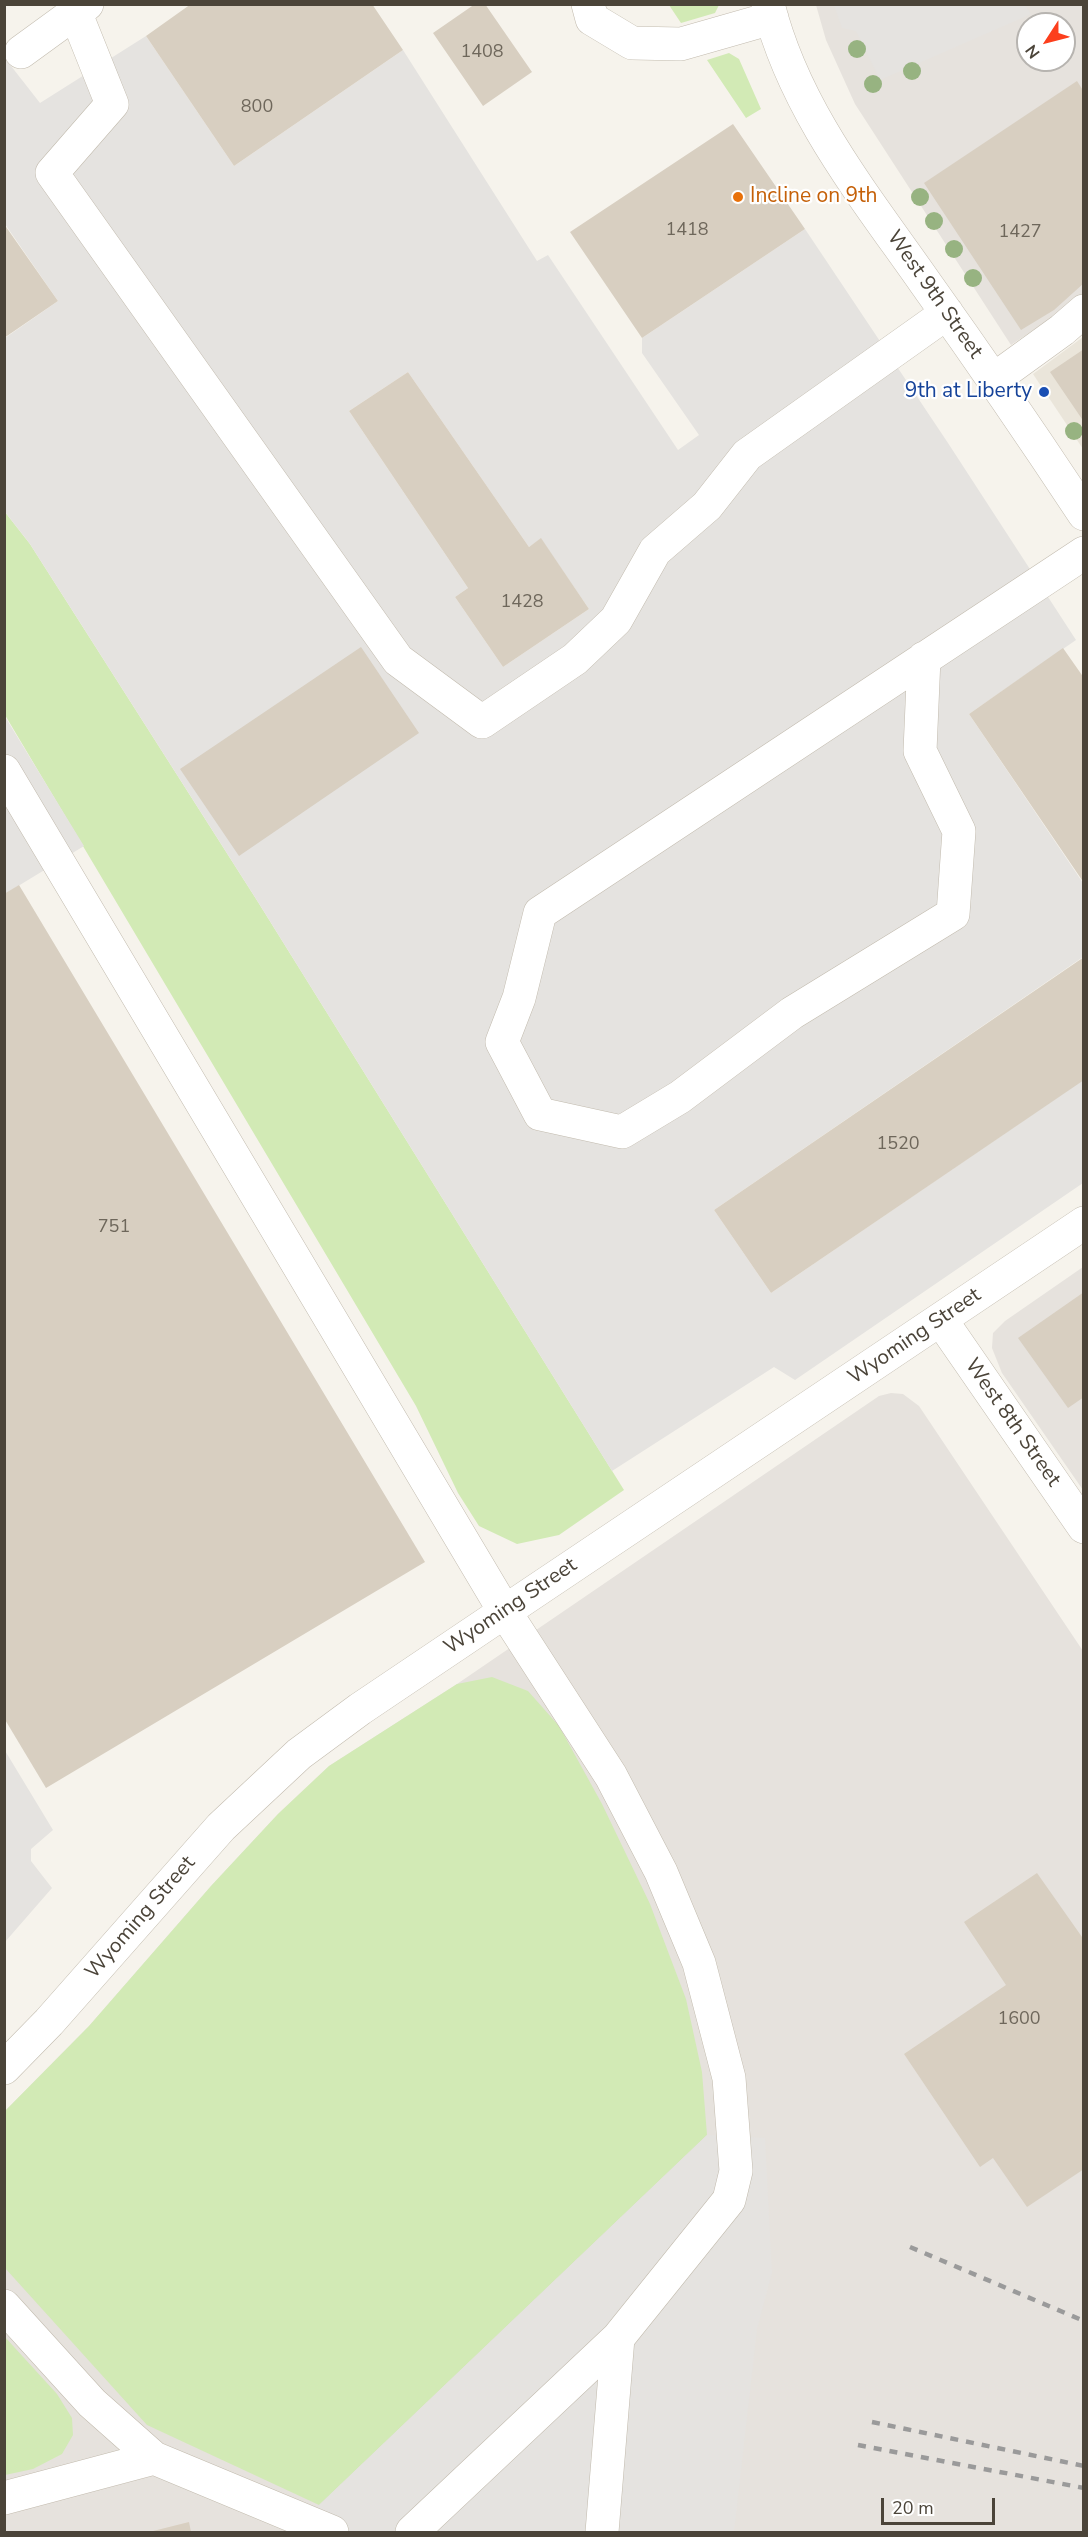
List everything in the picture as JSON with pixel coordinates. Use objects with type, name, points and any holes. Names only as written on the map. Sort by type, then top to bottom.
[{"type":"street","points":[[588,4],[592,18],[632,43],[681,44],[770,11]]},
{"type":"street","points":[[21,52],[78,7],[112,104],[52,173],[398,660],[482,722],[575,659],[615,620],[655,550],[707,506],[747,455],[947,313]]},
{"type":"street","name":"West 9th Street","points":[[770,11],[793,76],[828,144],[947,313],[1083,514]]},
{"type":"street","points":[[993,380],[1062,330],[1083,311]]},
{"type":"street","points":[[924,658],[920,751],[959,831],[953,914],[792,1013],[680,1097],[622,1132],[540,1114],[502,1042],[519,998],[540,913],[924,658],[1083,554]]},
{"type":"street","points":[[4,771],[505,1612],[611,1776],[661,1872],[699,1963],[729,2078],[736,2171],[729,2200],[618,2338],[412,2532]]},
{"type":"street","name":"Wyoming Street","points":[[4,2068],[49,2022],[220,1827],[298,1754],[360,1709],[1083,1223]]},
{"type":"street","name":"West 8th Street","points":[[941,1320],[1083,1527]]},
{"type":"street","points":[[4,2306],[92,2403],[153,2458],[332,2532]]},
{"type":"street","points":[[602,2532],[618,2338]]},
{"type":"street","points":[[4,2498],[153,2458]]},
{"type":"shaded area","points":[[816,5],[1083,5],[1084,292],[1069,306],[1011,345],[855,104],[826,40]]},
{"type":"shaded area","points":[[834,5],[1025,5],[1030,12],[1016,12],[1016,21],[880,80],[856,31],[842,28]]},
{"type":"shaded area","points":[[146,36],[234,166],[403,50],[537,261],[548,255],[678,450],[699,435],[642,353],[642,338],[805,229],[1076,640],[969,714],[1083,883],[1083,957],[714,1210],[771,1293],[1083,1080],[1083,1183],[795,1380],[774,1367],[612,1471],[258,902],[30,544],[5,512],[5,338],[58,301],[5,224],[4,57],[40,103]],"holes":[[[408,372],[529,547],[541,539],[589,609],[503,667],[455,597],[468,588],[349,411]]]},
{"type":"shaded area","points":[[1083,337],[1083,449],[1033,374]]},
{"type":"shaded area","points":[[4,715],[84,846],[5,894],[4,894]]},
{"type":"shaded area","points":[[1083,1267],[1083,1490],[1002,1373],[992,1348],[993,1333],[1005,1321]]},
{"type":"shaded area","points":[[891,1393],[903,1394],[919,1406],[1083,1651],[1083,2532],[5,2532],[5,2111],[89,2026],[211,1886],[278,1814],[329,1766],[457,1684],[879,1396]]},
{"type":"shaded area","points":[[4,1749],[53,1830],[31,1849],[31,1861],[52,1888],[5,1942]]},
{"type":"shaded area","points":[[707,2135],[765,2138],[772,2273],[757,2329],[734,2532],[312,2532],[319,2505]]},
{"type":"green space","points":[[669,5],[719,5],[715,13],[681,23]]},
{"type":"green space","points":[[729,53],[739,59],[761,109],[746,118],[707,60]]},
{"type":"green space","points":[[5,512],[30,544],[258,902],[624,1490],[559,1535],[517,1544],[479,1526],[458,1493],[416,1406],[5,715]]},
{"type":"green space","points":[[492,1677],[528,1691],[559,1726],[602,1804],[650,1904],[686,1999],[702,2072],[707,2135],[319,2505],[147,2425],[5,2268],[5,2111],[89,2026],[211,1886],[278,1814],[329,1766],[457,1684]]},
{"type":"green space","points":[[4,2336],[57,2394],[72,2418],[73,2435],[62,2454],[33,2469],[5,2475]]},
{"type":"building","points":[[191,4],[372,4],[403,50],[234,166],[146,36]]},
{"type":"building","points":[[475,4],[485,4],[532,72],[483,106],[433,33]]},
{"type":"building","points":[[1077,81],[1084,92],[1084,283],[1054,310],[1021,330],[924,183]]},
{"type":"building","points":[[733,124],[805,229],[642,338],[570,232]]},
{"type":"building","points":[[4,224],[58,301],[4,338]]},
{"type":"building","points":[[1084,349],[1084,422],[1050,372]]},
{"type":"building","points":[[408,372],[529,547],[541,538],[589,609],[503,667],[455,597],[468,588],[349,411]]},
{"type":"building","points":[[361,647],[419,733],[239,856],[180,769]]},
{"type":"building","points":[[1063,648],[1084,678],[1084,883],[969,714]]},
{"type":"building","points":[[19,885],[425,1562],[46,1788],[4,1718],[4,894]]},
{"type":"building","points":[[1084,957],[1084,1080],[771,1293],[714,1210]]},
{"type":"building","points":[[1084,1292],[1084,1397],[1068,1408],[1018,1338]]},
{"type":"building","points":[[1037,1873],[1082,1937],[1084,1936],[1084,2169],[1027,2207],[993,2158],[980,2167],[904,2054],[1006,1985],[964,1922]]},
{"type":"building","points":[[189,2522],[191,2532],[149,2532]]},
{"type":"railway","points":[[910,2247],[1084,2321]]},
{"type":"railway","points":[[872,2422],[1084,2466]]},
{"type":"railway","points":[[858,2445],[1084,2488]]},
{"type":"place","name":"Incline on 9th","points":[[738,197]]},
{"type":"place","name":"9th at Liberty","points":[[1044,392]]}]
